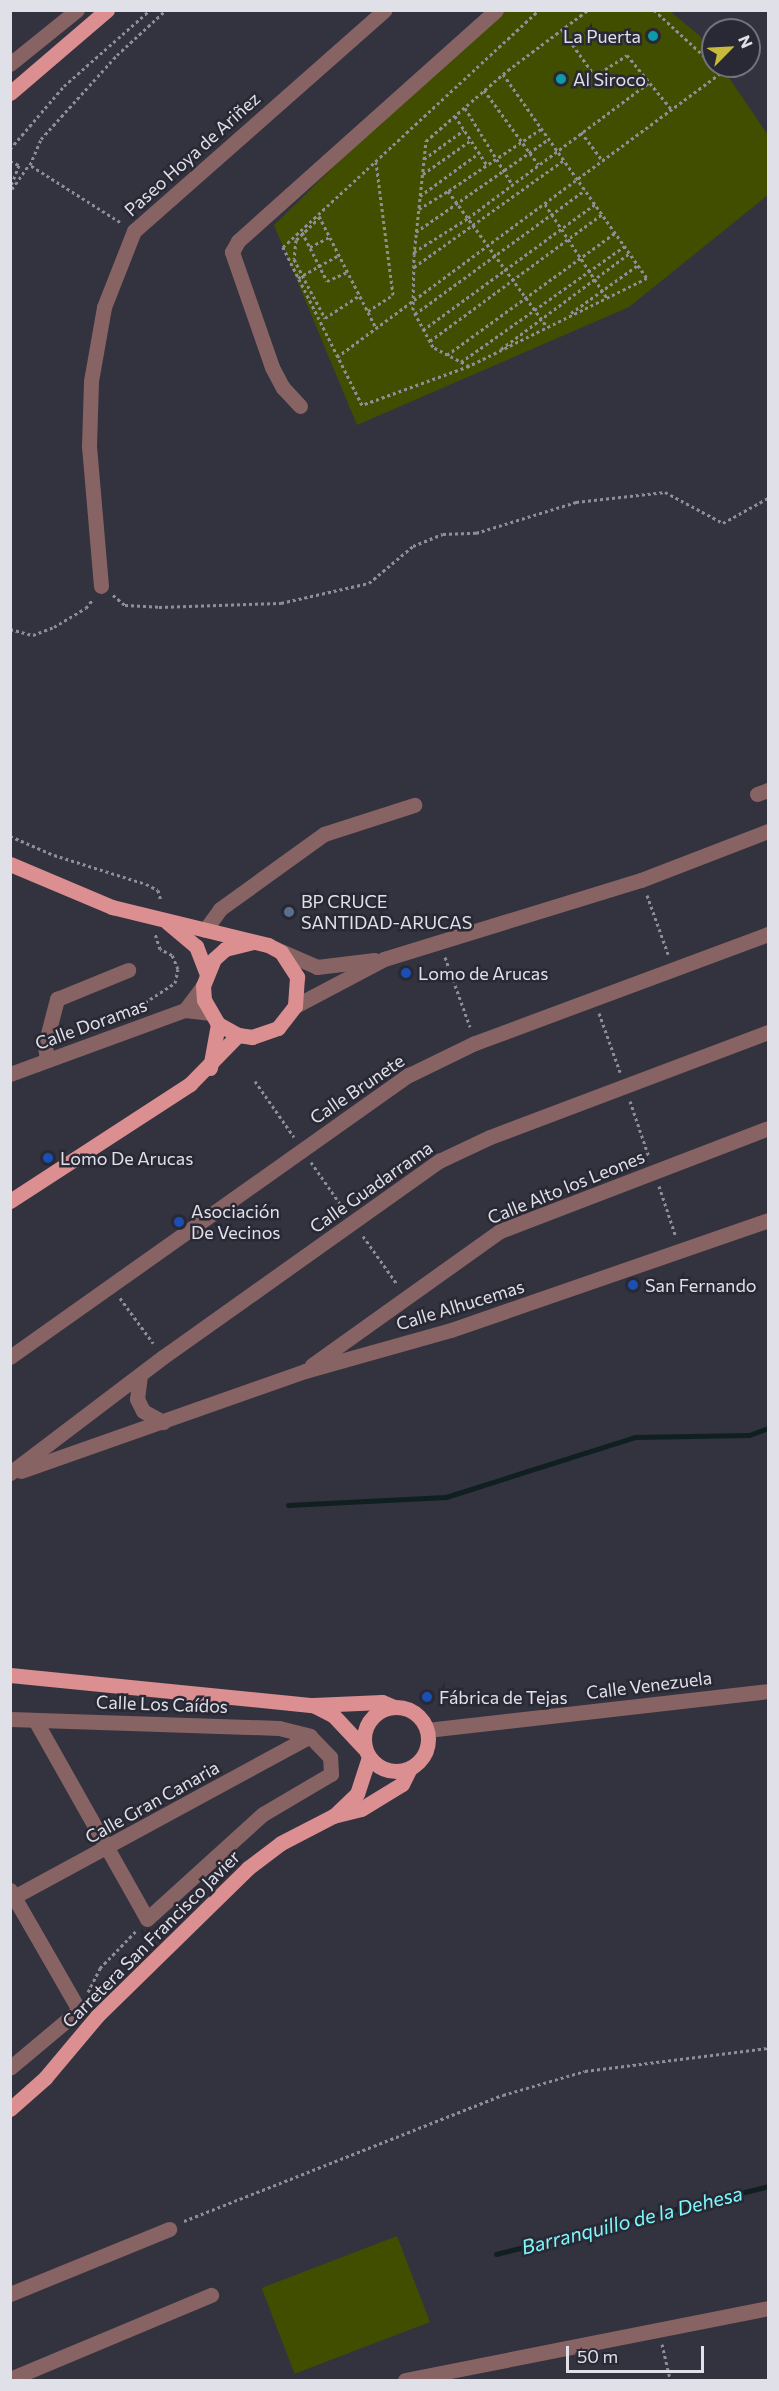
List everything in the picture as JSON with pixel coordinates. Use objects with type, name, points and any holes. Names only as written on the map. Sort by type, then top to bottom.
[{"type":"main road","points":[[10,93],[107,10]]},
{"type":"main road","points":[[10,864],[112,907],[260,943],[286,957],[294,969],[298,992],[295,1006],[288,1019],[272,1032],[252,1037],[238,1035],[214,1018]]},
{"type":"main road","points":[[161,920],[196,946],[214,1018],[210,1068]]},
{"type":"main road","points":[[205,979],[225,949],[260,943]]},
{"type":"main road","points":[[10,1200],[173,1097],[210,1068],[238,1035]]},
{"type":"main road","points":[[10,1675],[312,1705],[382,1702],[414,1712],[427,1730],[425,1752],[410,1768],[388,1770],[367,1753],[333,1715],[312,1705]]},
{"type":"main road","points":[[367,1753],[366,1726],[381,1709],[392,1706]]},
{"type":"main road","name":"Carretera San Francisco Javier","points":[[333,1816],[357,1794],[367,1753]]},
{"type":"main road","name":"Carretera San Francisco Javier","points":[[10,2109],[45,2078],[105,2008],[248,1868],[281,1843],[333,1816],[360,1809],[402,1784],[410,1768]]},
{"type":"street","points":[[10,64],[76,10]]},
{"type":"street","name":"Paseo Hoya de Ariñez","points":[[101,586],[89,446],[92,381],[104,307],[134,231],[385,10]]},
{"type":"street","points":[[300,406],[283,388],[272,367],[232,252],[238,241],[496,10]]},
{"type":"street","points":[[205,930],[220,909],[324,834],[414,805]]},
{"type":"street","points":[[260,943],[318,967],[384,959],[641,880],[768,831]]},
{"type":"street","name":"Calle Brunete","points":[[10,1357],[409,1075],[475,1043],[768,934]]},
{"type":"street","points":[[295,1006],[384,959]]},
{"type":"street","points":[[47,1060],[45,1045],[57,999],[128,970]]},
{"type":"street","points":[[205,979],[185,1010],[214,1018]]},
{"type":"street","name":"Calle Doramas","points":[[10,1074],[185,1010]]},
{"type":"street","name":"Calle Guadarrama","points":[[10,1474],[163,1357],[439,1161],[625,1086],[768,1032]]},
{"type":"street","name":"Calle Alto los Leones","points":[[305,1371],[405,1296],[500,1231],[768,1128]]},
{"type":"street","name":"Calle Alhucemas","points":[[10,1474],[305,1371],[451,1330],[682,1252],[768,1220]]},
{"type":"street","points":[[140,1375],[137,1398],[143,1411],[163,1422]]},
{"type":"street","name":"Calle Venezuela","points":[[427,1730],[768,1691]]},
{"type":"street","name":"Calle Los Caídos","points":[[10,1719],[279,1728],[310,1736]]},
{"type":"street","points":[[35,1719],[147,1919],[263,1814],[331,1774],[330,1758],[310,1736]]},
{"type":"street","name":"Calle Gran Canaria","points":[[12,1895],[107,1849],[310,1736]]},
{"type":"street","points":[[10,2068],[79,2010],[12,1895]]},
{"type":"street","points":[[10,2295],[169,2229]]},
{"type":"street","points":[[10,2379],[211,2295]]},
{"type":"street","points":[[405,2380],[768,2308]]},
{"type":"path","points":[[10,149],[64,86],[150,10]]},
{"type":"path","points":[[10,189],[30,165],[41,139],[117,55],[166,10]]},
{"type":"path","points":[[360,295],[325,318],[283,247],[539,10]]},
{"type":"path","points":[[469,366],[447,355],[430,341],[415,314],[414,252],[426,141],[503,74],[588,10]]},
{"type":"path","points":[[654,10],[701,53]]},
{"type":"path","points":[[561,30],[595,76],[627,55],[672,110]]},
{"type":"path","points":[[302,231],[294,251],[300,277],[362,405],[469,366],[647,278],[503,74]]},
{"type":"path","points":[[337,357],[714,78]]},
{"type":"path","points":[[414,252],[468,218],[650,82]]},
{"type":"path","points":[[484,90],[538,164]]},
{"type":"path","points":[[465,108],[512,184]]},
{"type":"path","points":[[455,116],[487,165]]},
{"type":"path","points":[[418,209],[542,129]]},
{"type":"path","points":[[424,159],[464,130]]},
{"type":"path","points":[[582,132],[603,161]]},
{"type":"path","points":[[416,232],[459,205],[549,139]]},
{"type":"path","points":[[422,174],[471,140]]},
{"type":"path","points":[[420,196],[479,153]]},
{"type":"path","points":[[414,267],[564,160]]},
{"type":"path","points":[[10,161],[20,165],[10,189]]},
{"type":"path","points":[[368,311],[393,295],[375,162]]},
{"type":"path","points":[[30,165],[134,231]]},
{"type":"path","points":[[415,314],[585,190]]},
{"type":"path","points":[[448,191],[547,327]]},
{"type":"path","points":[[545,204],[607,298]]},
{"type":"path","points":[[423,330],[595,204]]},
{"type":"path","points":[[430,341],[602,214]]},
{"type":"path","points":[[319,216],[377,328]]},
{"type":"path","points":[[302,231],[327,281],[347,271]]},
{"type":"path","points":[[447,355],[615,233]]},
{"type":"path","points":[[310,248],[330,237]]},
{"type":"path","points":[[461,362],[624,246]]},
{"type":"path","points":[[495,353],[540,317],[630,253]]},
{"type":"path","points":[[300,277],[339,255]]},
{"type":"path","points":[[563,319],[638,265]]},
{"type":"path","points":[[10,629],[33,634],[54,627],[86,608],[101,586],[125,605],[281,603],[369,583],[413,546],[443,534],[476,533],[576,502],[665,492],[723,523],[768,498]]},
{"type":"path","points":[[10,836],[54,855],[158,890],[161,899],[161,920],[155,938],[160,950],[172,955],[178,969],[175,983],[130,1012]]},
{"type":"path","points":[[641,880],[674,969]]},
{"type":"path","points":[[440,942],[475,1043]]},
{"type":"path","points":[[594,999],[682,1252]]},
{"type":"path","points":[[255,1081],[405,1296]]},
{"type":"path","points":[[111,1286],[163,1357]]},
{"type":"path","points":[[79,2010],[100,1968],[147,1919]]},
{"type":"path","points":[[169,2229],[190,2217],[395,2141],[503,2095],[585,2071],[768,2048]]},
{"type":"path","points":[[659,2329],[670,2380]]},
{"type":"green space","points":[[494,11],[670,11],[701,37],[701,78],[729,78],[768,135],[768,195],[629,307],[357,425],[274,225]]},
{"type":"green space","points":[[397,2236],[430,2322],[295,2374],[262,2288]]},
{"type":"waterway","points":[[288,1505],[446,1497],[635,1437],[749,1435],[768,1428]]},
{"type":"waterway","name":"Barranquillo de la Dehesa","points":[[496,2254],[768,2186]]},
{"type":"place","name":"La Puerta","points":[[653,36]]},
{"type":"place","name":"Al Siroco","points":[[561,79]]},
{"type":"place","name":"BP CRUCE SANTIDAD-ARUCAS","points":[[289,912]]},
{"type":"place","name":"Lomo de Arucas","points":[[406,973]]},
{"type":"place","name":"Lomo De Arucas","points":[[48,1158]]},
{"type":"place","name":"Asociación De Vecinos","points":[[179,1222]]},
{"type":"place","name":"San Fernando","points":[[633,1285]]},
{"type":"place","name":"Fábrica de Tejas","points":[[427,1697]]}]
